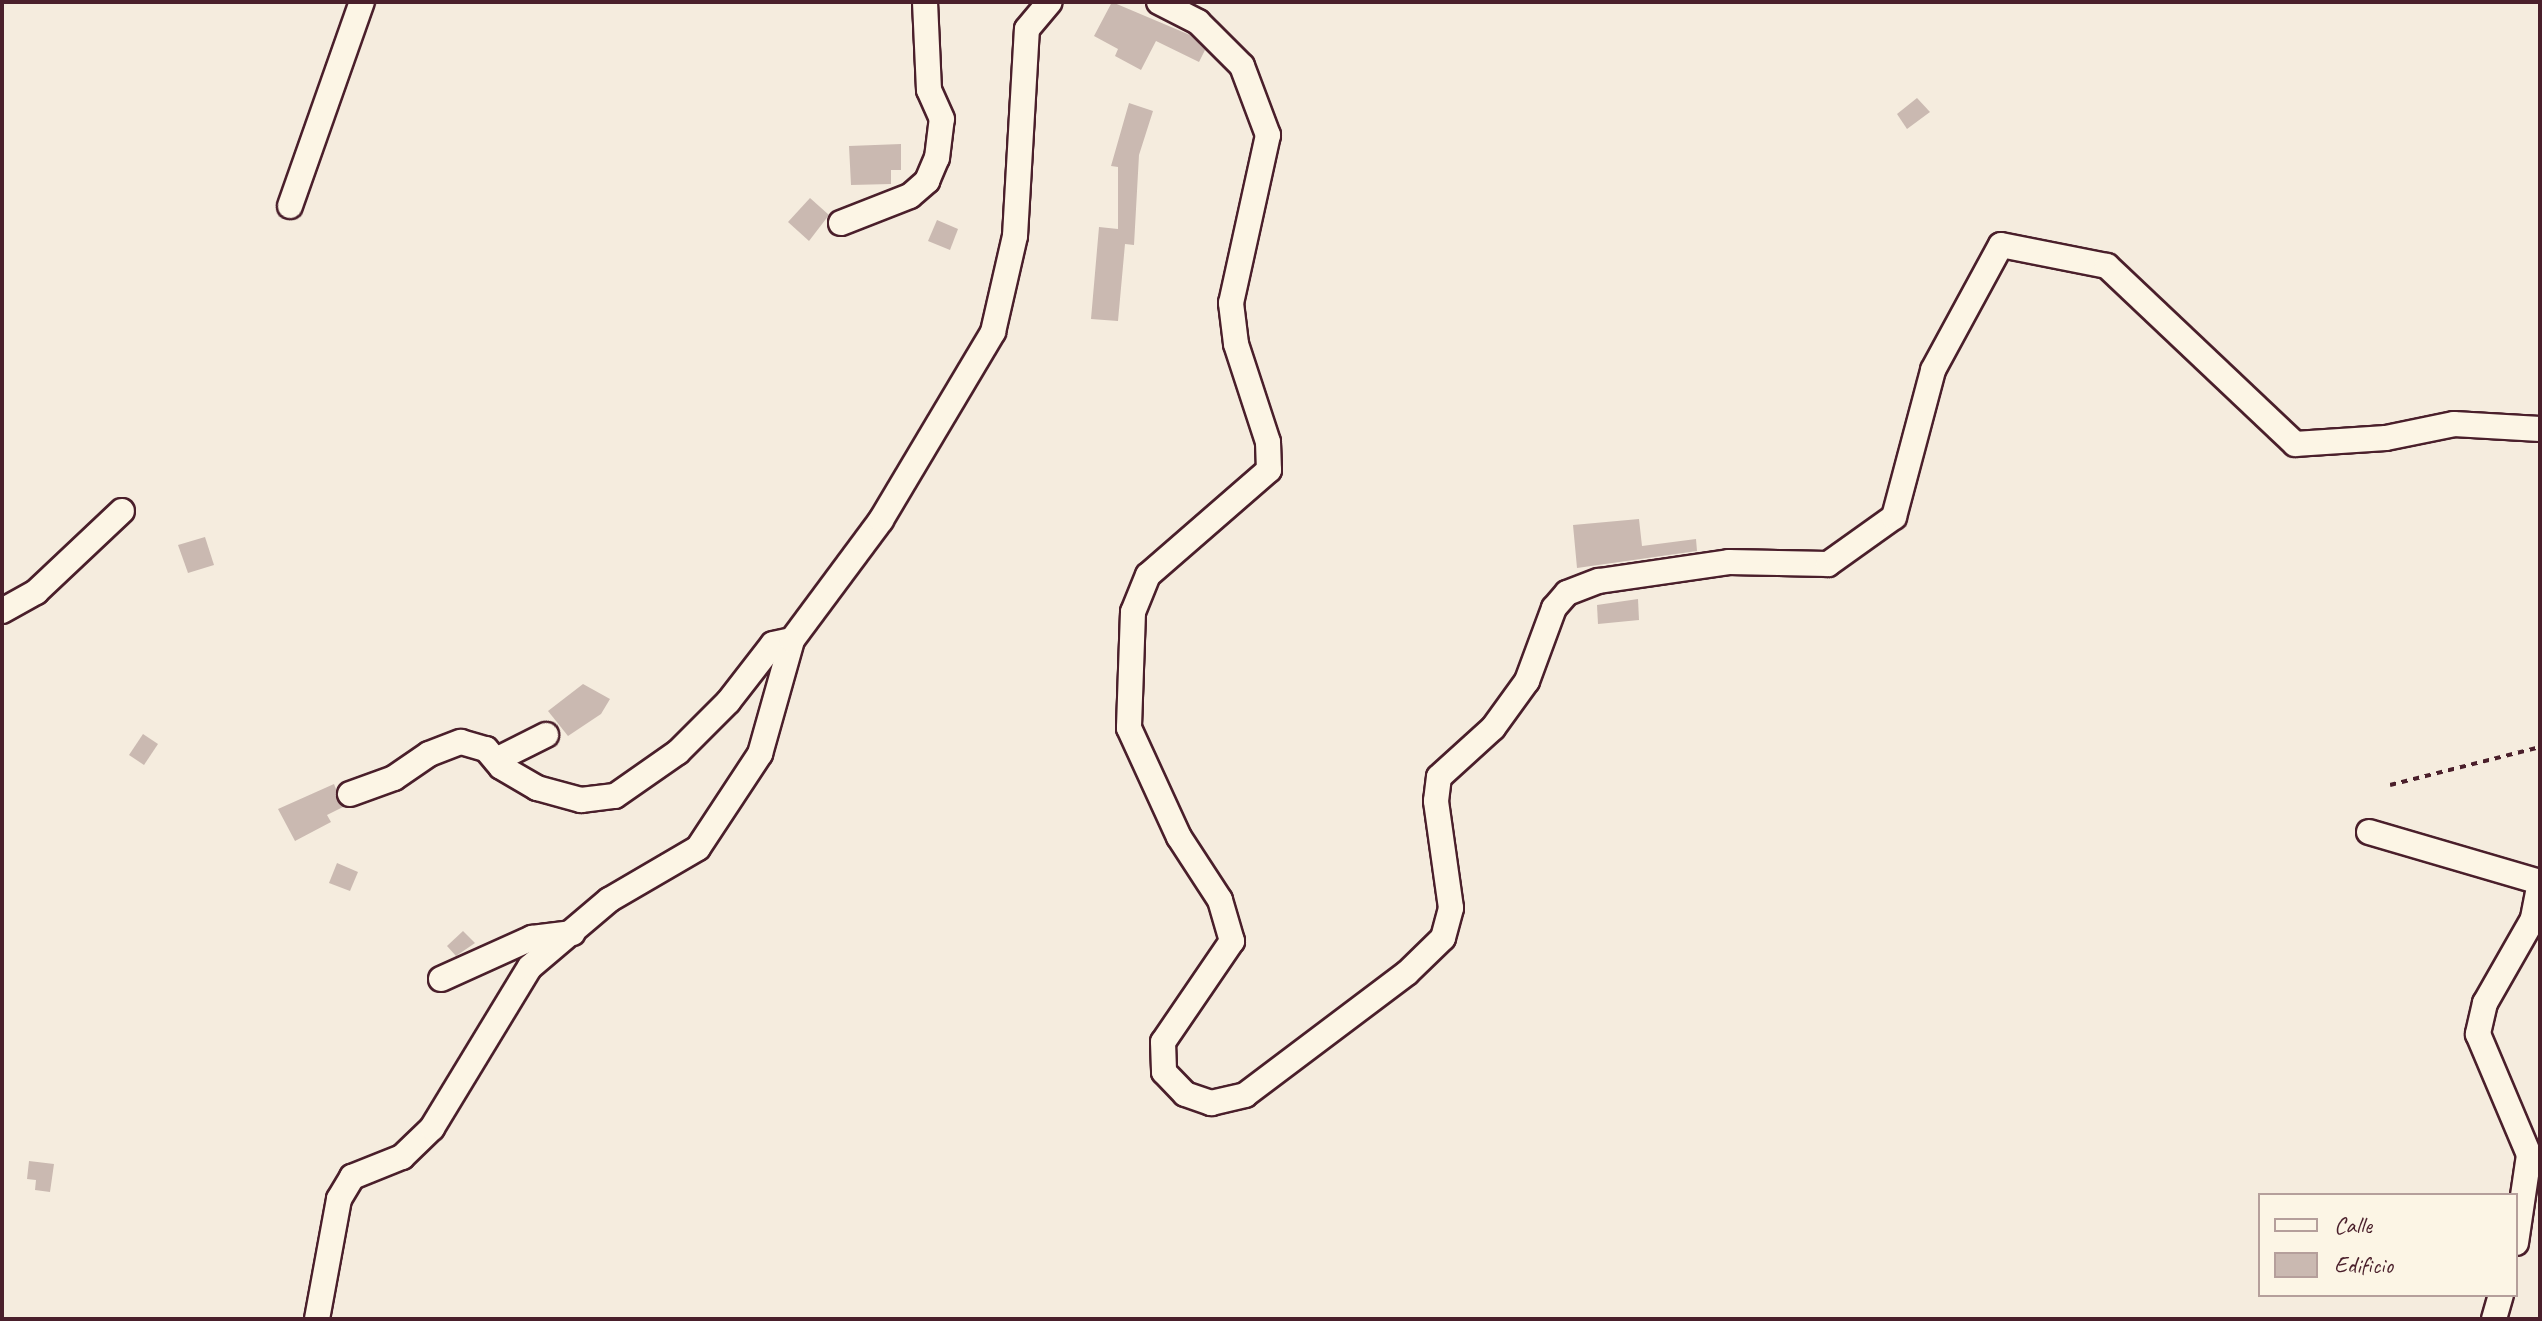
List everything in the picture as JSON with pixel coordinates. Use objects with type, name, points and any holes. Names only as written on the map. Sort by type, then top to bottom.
[{"type":"street","points":[[290,206],[362,2]]},
{"type":"street","points":[[841,223],[910,196],[927,181],[937,158],[942,119],[929,90],[925,2]]},
{"type":"street","points":[[317,1319],[339,1199],[352,1177],[402,1157],[432,1128],[530,967],[609,900],[698,848],[760,754],[792,640],[881,520],[993,332],[1015,236],[1027,29],[1023,2]]},
{"type":"street","points":[[1027,29],[1050,2]]},
{"type":"street","points":[[1159,2],[1198,22],[1242,66],[1268,135],[1231,303],[1236,344],[1268,442],[1269,470],[1148,575],[1133,612],[1129,728],[1179,837],[1220,900],[1231,932],[1232,941],[1218,965],[1163,1042],[1164,1072],[1185,1094],[1211,1103],[1245,1095],[1407,973],[1443,938],[1451,908],[1436,801],[1439,777],[1493,728],[1527,681],[1554,608],[1567,593],[1599,581],[1729,562],[1828,564],[1894,517],[1933,370],[2001,245],[2107,266],[2295,444],[2386,438],[2454,424],[2540,429]]},
{"type":"street","points":[[2,611],[36,592],[122,511]]},
{"type":"street","points":[[350,794],[394,778],[429,754],[461,742],[486,749],[496,760],[537,788],[581,800],[615,796],[678,752],[728,702],[773,644],[792,640]]},
{"type":"street","points":[[496,760],[546,735]]},
{"type":"street","points":[[2369,832],[2540,882],[2533,919],[2485,1003],[2478,1034],[2529,1155],[2518,1229]]},
{"type":"street","points":[[441,979],[532,938],[573,933]]},
{"type":"street","points":[[2494,1319],[2500,1297]]},
{"type":"path","points":[[2390,785],[2540,747]]},
{"type":"building","points":[[1112,2],[1190,35],[1205,50],[1199,62],[1156,41],[1141,70],[1115,56],[1118,49],[1094,36]]},
{"type":"building","points":[[1917,98],[1930,112],[1907,129],[1897,114]]},
{"type":"building","points":[[1129,103],[1153,111],[1139,155],[1134,245],[1125,244],[1118,321],[1091,319],[1099,227],[1118,229],[1118,167],[1111,166]]},
{"type":"building","points":[[901,144],[901,170],[891,170],[891,184],[851,185],[849,146]]},
{"type":"building","points":[[810,198],[829,215],[809,241],[788,222]]},
{"type":"building","points":[[937,220],[958,229],[950,250],[928,241]]},
{"type":"building","points":[[1639,519],[1642,546],[1696,539],[1697,551],[1577,568],[1573,525]]},
{"type":"building","points":[[205,537],[214,565],[188,573],[178,545]]},
{"type":"building","points":[[1638,599],[1639,620],[1598,624],[1597,605]]},
{"type":"building","points":[[583,684],[610,699],[601,714],[568,736],[548,711]]},
{"type":"building","points":[[143,734],[158,744],[144,765],[129,755]]},
{"type":"building","points":[[334,784],[343,807],[327,815],[331,822],[295,841],[278,809]]},
{"type":"building","points":[[337,863],[358,872],[350,891],[329,883]]},
{"type":"building","points":[[463,931],[475,943],[456,956],[447,946]]},
{"type":"building","points":[[29,1161],[54,1164],[50,1192],[35,1190],[36,1180],[27,1179]]}]
